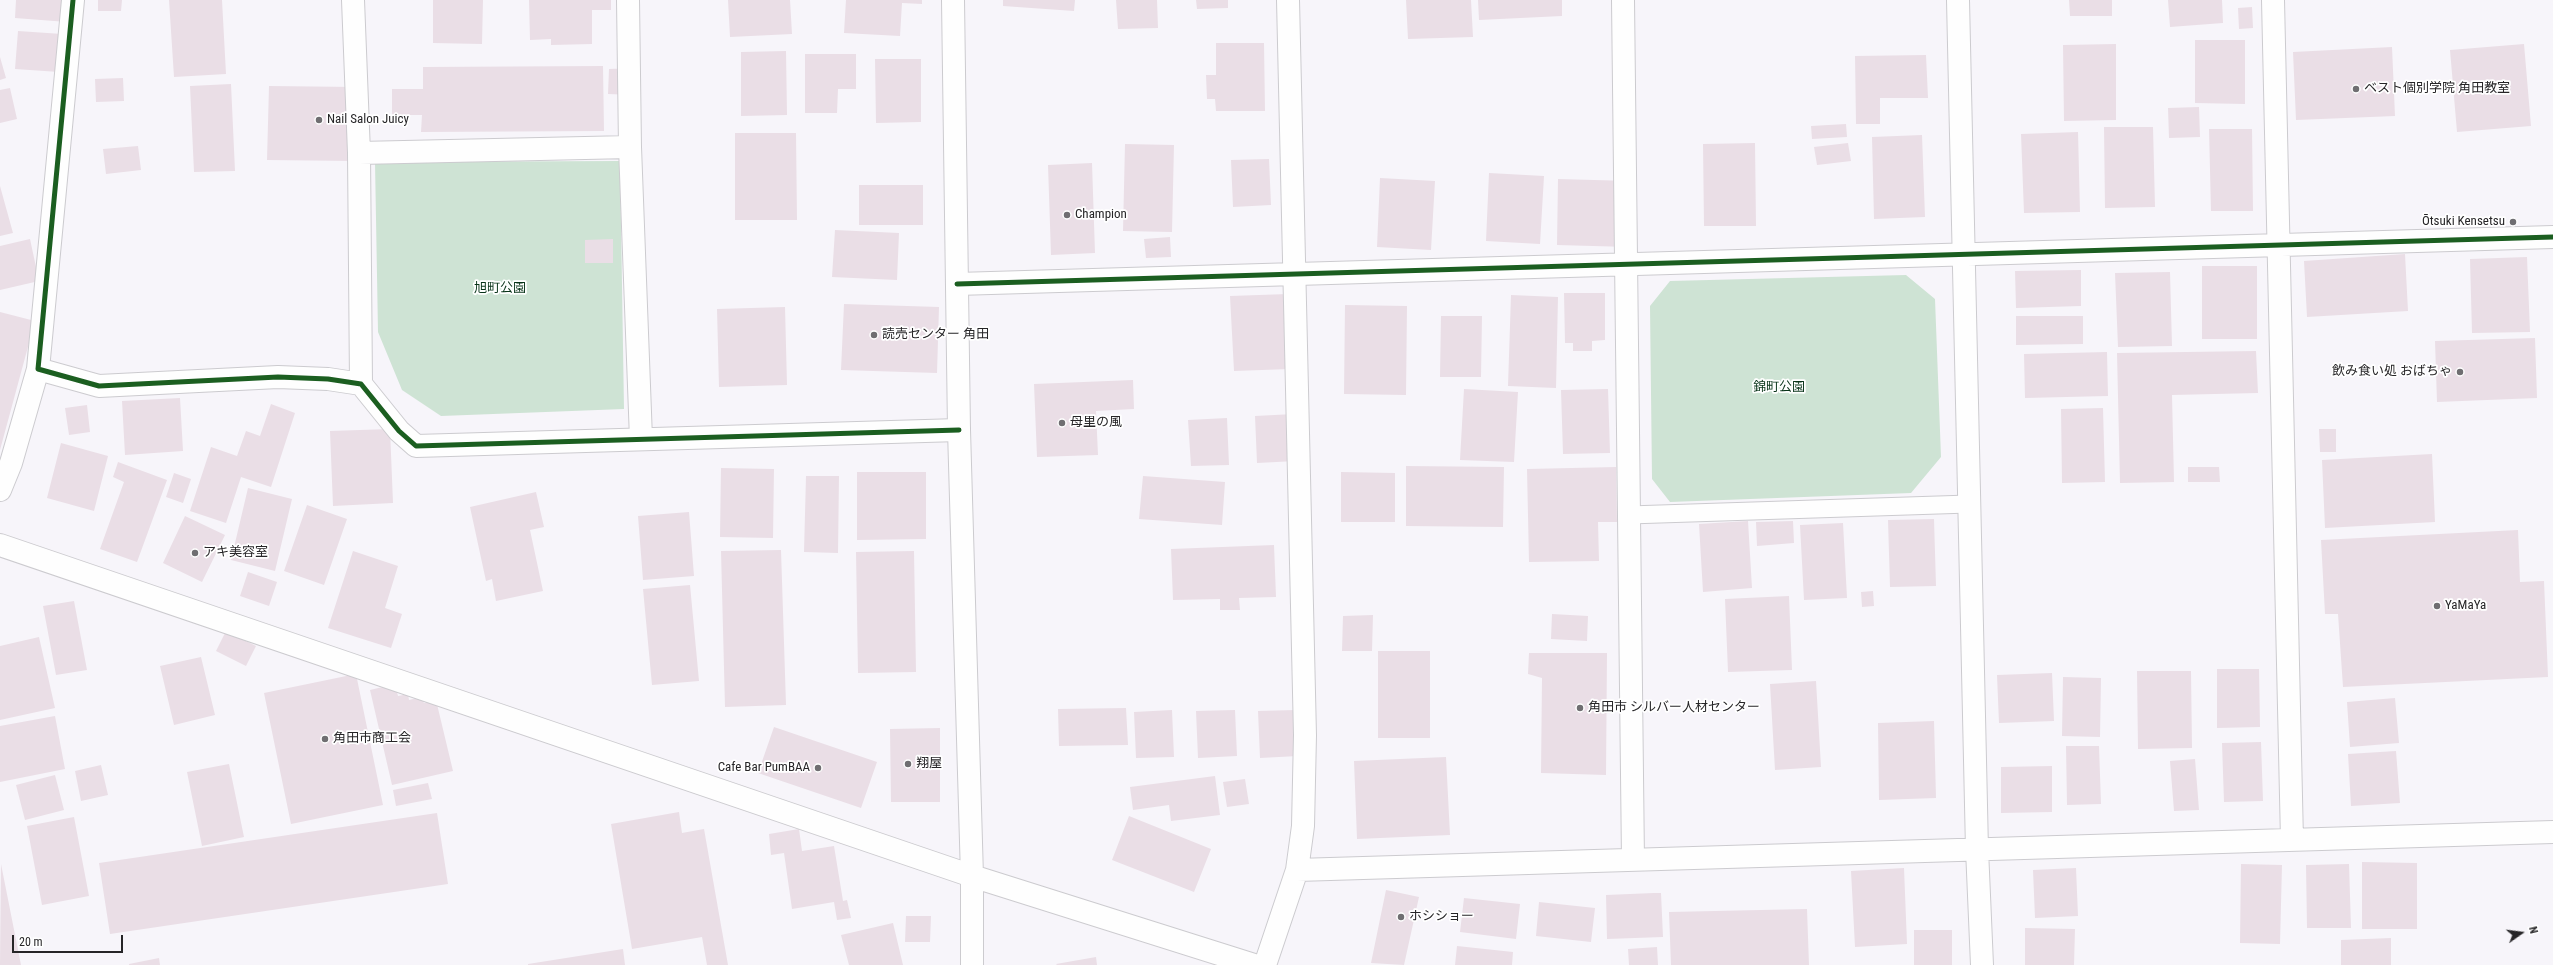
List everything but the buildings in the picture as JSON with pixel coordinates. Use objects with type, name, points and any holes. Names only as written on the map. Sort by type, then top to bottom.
[{"type":"street","points":[[0,490],[11,463],[38,369],[73,0]]},
{"type":"street","points":[[353,0],[359,153],[361,384],[399,431],[416,446],[959,430]]},
{"type":"street","points":[[628,0],[630,147],[641,439]]},
{"type":"street","points":[[953,0],[959,430],[972,876],[972,965]]},
{"type":"street","points":[[1265,965],[1297,870],[1302,826],[1304,735],[1288,0]]},
{"type":"street","points":[[1623,0],[1628,264],[1633,860]]},
{"type":"street","points":[[1958,0],[1977,849],[1982,965]]},
{"type":"street","points":[[2274,0],[2292,840]]},
{"type":"street","points":[[359,153],[630,147]]},
{"type":"street","points":[[957,284],[2553,237]]},
{"type":"street","points":[[38,369],[99,386],[278,377],[328,379],[361,384]]},
{"type":"street","points":[[0,545],[972,876],[1254,965]]},
{"type":"street","points":[[1297,870],[2553,832]]},
{"type":"lane","points":[[1630,515],[1969,504]]},
{"type":"green space","name":"旭町公園","points":[[620,161],[624,409],[441,416],[402,390],[378,332],[375,162]]},
{"type":"green space","name":"錦町公園","points":[[1906,275],[1935,299],[1941,457],[1911,493],[1670,502],[1652,479],[1650,306],[1670,281]]},
{"type":"cycle path","points":[[73,0],[38,369],[99,386],[278,377],[328,379],[361,384],[399,431],[416,446],[959,430]]},
{"type":"cycle path","points":[[957,284],[2553,237]]},
{"type":"place","name":"ベスト個別学院 角田教室","points":[[2356,89]]},
{"type":"place","name":"Nail Salon Juicy","points":[[319,120]]},
{"type":"place","name":"Champion","points":[[1067,215]]},
{"type":"place","name":"Ōtsuki Kensetsu","points":[[2513,222]]},
{"type":"place","name":"読売センター 角田","points":[[874,335]]},
{"type":"place","name":"飲み食い処 おばちゃ","points":[[2460,372]]},
{"type":"place","name":"母里の風","points":[[1062,423]]},
{"type":"place","name":"アキ美容室","points":[[195,553]]},
{"type":"place","name":"YaMaYa","points":[[2437,606]]},
{"type":"place","name":"角田市 シルバー人材センター","points":[[1580,708]]},
{"type":"place","name":"角田市商工会","points":[[325,739]]},
{"type":"place","name":"翔屋","points":[[908,764]]},
{"type":"place","name":"Cafe Bar PumBAA","points":[[818,768]]},
{"type":"place","name":"ホシショー","points":[[1401,917]]}]
